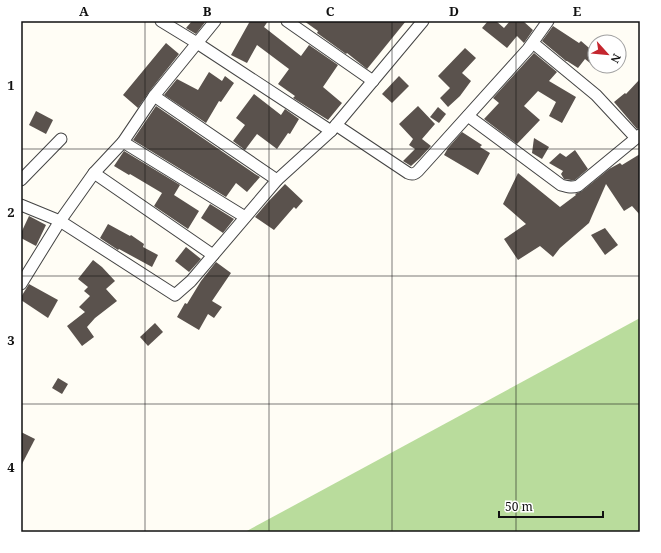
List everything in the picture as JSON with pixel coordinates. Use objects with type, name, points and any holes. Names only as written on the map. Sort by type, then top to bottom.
[{"type":"street","points":[[161,21],[334,128],[412,174],[415,174],[418,171],[533,43],[548,21]]},
{"type":"street","points":[[21,284],[60,221],[94,173],[123,142],[154,96],[215,21]]},
{"type":"street","points":[[287,21],[373,81]]},
{"type":"street","points":[[21,205],[60,221],[175,295],[214,255],[277,180],[334,128],[423,21]]},
{"type":"street","points":[[468,116],[562,185],[567,187],[578,186],[638,137],[596,94],[533,43]]},
{"type":"street","points":[[154,96],[277,180]]},
{"type":"street","points":[[21,180],[61,139]]},
{"type":"street","points":[[123,142],[246,217]]},
{"type":"street","points":[[94,173],[214,255]]},
{"type":"green space","points":[[640,318],[640,532],[245,532]]},
{"type":"building","points":[[192,21],[206,21],[196,34],[186,28]]},
{"type":"building","points":[[250,21],[268,21],[264,27],[301,56],[309,45],[338,65],[323,87],[342,103],[328,120],[293,98],[295,96],[278,84],[289,69],[257,45],[247,63],[231,55]]},
{"type":"building","points":[[304,21],[406,21],[367,69],[347,53],[346,54],[317,33],[318,31]]},
{"type":"building","points":[[488,21],[496,21],[504,28],[510,21],[523,21],[533,30],[524,43],[517,36],[507,48],[482,28]]},
{"type":"building","points":[[553,26],[579,43],[581,41],[587,46],[587,61],[585,59],[578,68],[566,61],[542,41]]},
{"type":"building","points":[[166,43],[179,54],[138,108],[123,95]]},
{"type":"building","points":[[465,48],[476,58],[462,73],[471,81],[460,96],[448,107],[440,98],[450,88],[438,76]]},
{"type":"building","points":[[534,53],[557,72],[549,81],[576,97],[562,123],[549,116],[556,102],[538,91],[524,106],[540,120],[517,144],[484,119],[499,103],[493,98]]},
{"type":"building","points":[[209,72],[222,81],[225,76],[234,83],[221,102],[219,101],[206,123],[164,95],[177,79],[198,90]]},
{"type":"building","points":[[399,76],[409,86],[392,103],[382,94]]},
{"type":"building","points":[[640,79],[640,128],[637,129],[614,102],[625,93],[626,94]]},
{"type":"building","points":[[254,94],[281,115],[285,109],[299,119],[290,134],[288,133],[277,149],[257,134],[245,150],[233,141],[245,125],[236,118]]},
{"type":"building","points":[[156,106],[260,177],[247,192],[236,183],[226,197],[133,140]]},
{"type":"building","points":[[418,106],[435,124],[422,139],[431,146],[411,166],[403,161],[415,149],[409,145],[413,139],[399,124]]},
{"type":"building","points":[[438,107],[446,114],[439,123],[430,117]]},
{"type":"building","points":[[36,111],[53,120],[46,134],[29,125]]},
{"type":"building","points":[[462,132],[482,145],[480,147],[490,153],[478,175],[444,155]]},
{"type":"building","points":[[534,138],[549,147],[542,159],[532,153]]},
{"type":"building","points":[[575,150],[588,169],[575,180],[564,179],[561,174],[563,171],[549,163],[560,153],[566,157]]},
{"type":"building","points":[[124,151],[180,185],[174,195],[199,211],[188,229],[154,206],[162,193],[114,166]]},
{"type":"building","points":[[640,154],[640,215],[632,206],[624,211],[606,184],[589,223],[560,248],[553,257],[540,246],[518,260],[504,239],[526,224],[503,204],[518,173],[560,207],[609,169],[620,163],[622,165]]},
{"type":"building","points":[[285,184],[303,201],[296,209],[294,207],[274,230],[255,217]]},
{"type":"building","points":[[210,204],[234,219],[223,233],[201,218]]},
{"type":"building","points":[[29,216],[46,225],[36,246],[21,238],[21,233]]},
{"type":"building","points":[[108,224],[130,236],[131,235],[144,244],[143,247],[158,255],[152,267],[119,249],[118,250],[100,238]]},
{"type":"building","points":[[605,228],[618,245],[605,255],[591,235]]},
{"type":"building","points":[[186,247],[201,259],[189,272],[175,261]]},
{"type":"building","points":[[93,260],[115,281],[106,289],[117,301],[95,318],[87,327],[94,337],[82,346],[67,326],[85,312],[79,307],[90,296],[84,291],[88,287],[78,279]]},
{"type":"building","points":[[216,262],[231,273],[212,301],[222,307],[214,318],[208,314],[199,330],[177,317],[185,303],[187,304],[201,281]]},
{"type":"building","points":[[29,284],[58,300],[48,318],[21,300],[21,297]]},
{"type":"building","points":[[155,323],[163,332],[148,346],[140,337]]},
{"type":"building","points":[[58,378],[68,384],[62,394],[52,388]]},
{"type":"building","points":[[21,432],[35,439],[21,466]]}]
